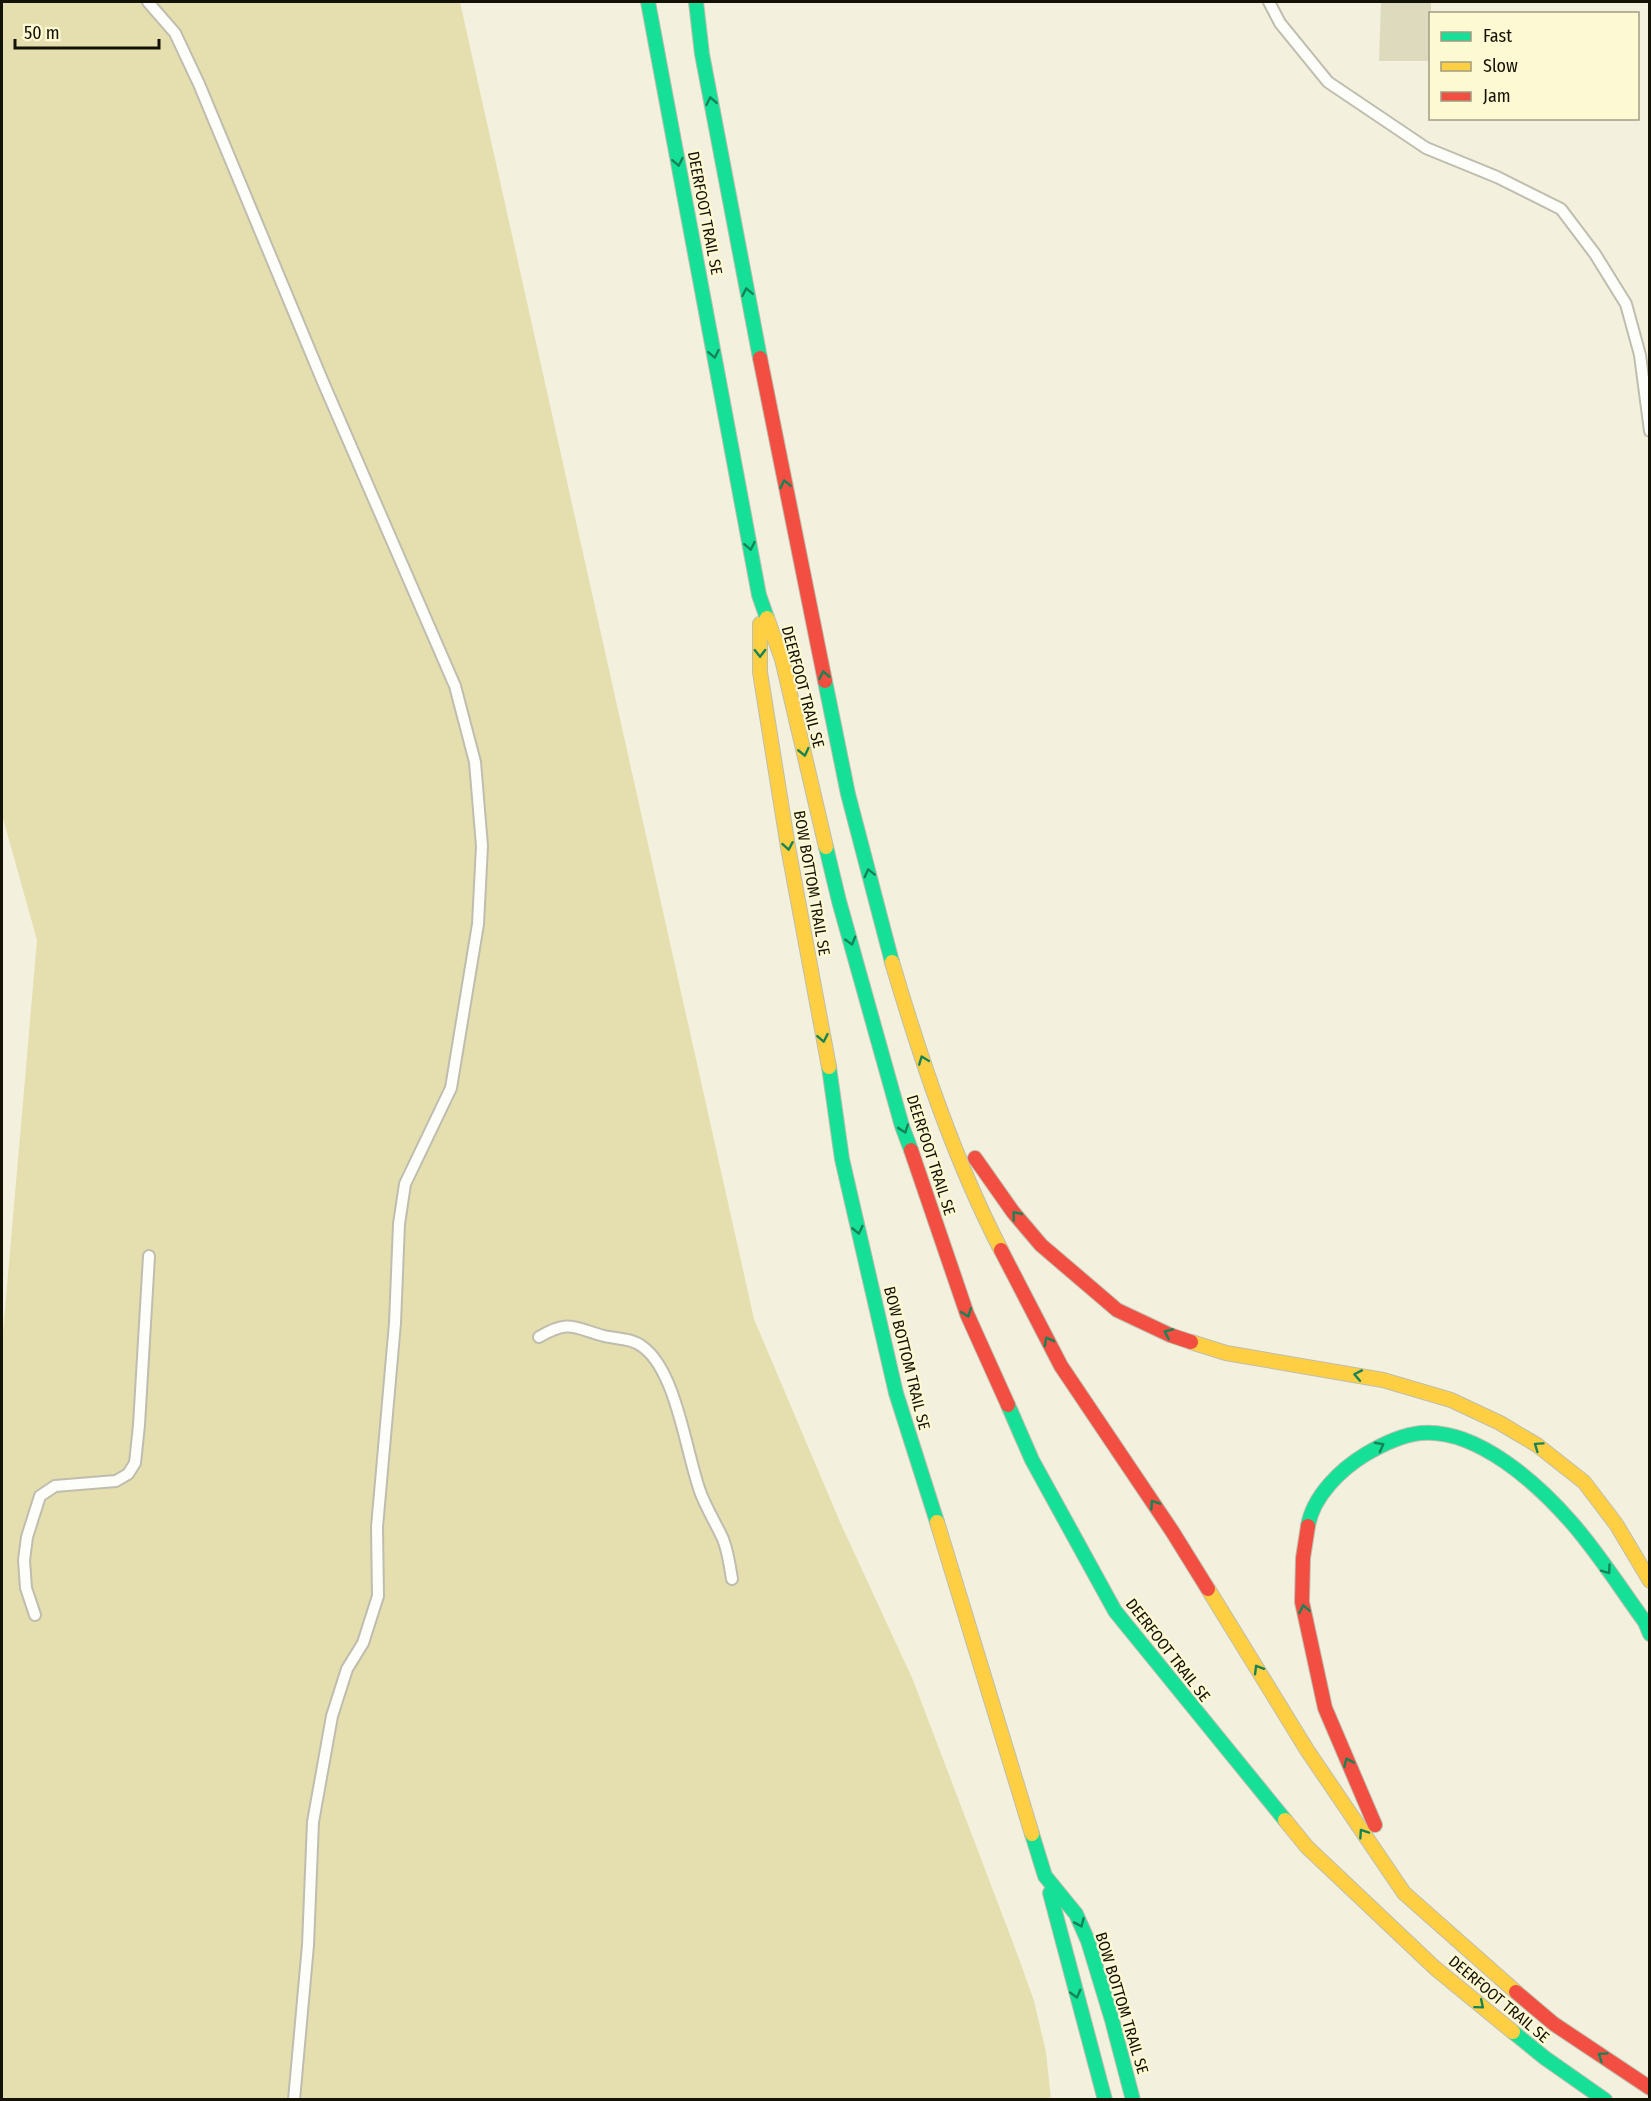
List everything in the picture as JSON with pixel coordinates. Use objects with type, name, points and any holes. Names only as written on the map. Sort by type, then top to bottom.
[{"type":"highway","name":"DEERFOOT TRAIL SE","points":[[648,2],[759,595],[782,659],[839,901],[902,1126],[923,1181],[945,1252],[967,1314],[1032,1460],[1115,1611],[1307,1847],[1435,1968],[1545,2058],[1605,2100]]},
{"type":"highway","name":"DEERFOOT TRAIL SE","points":[[696,2],[702,54],[764,382],[848,794],[909,1019],[968,1179],[995,1238],[1061,1366],[1172,1531],[1307,1750],[1404,1893],[1554,2024],[1650,2088]]},
{"type":"highway","name":"BOW BOTTOM TRAIL SE","points":[[759,595],[762,689],[790,858],[830,1073],[842,1159],[896,1393],[1046,1876],[1076,1914],[1088,1941],[1133,2100]]},
{"type":"highway","points":[[944,1114],[1013,1212],[1041,1245],[1117,1310],[1170,1335],[1226,1353],[1315,1366],[1383,1380],[1451,1400],[1500,1423],[1537,1445],[1584,1482],[1616,1524],[1650,1581]]},
{"type":"highway","points":[[1404,1893],[1325,1708],[1302,1602],[1303,1558],[1310,1514],[1329,1485],[1352,1462],[1382,1444],[1399,1438],[1422,1433],[1455,1436],[1487,1450],[1517,1469],[1572,1523],[1645,1622],[1650,1634]]},
{"type":"highway","points":[[1046,1876],[1105,2100]]},
{"type":"lane","points":[[148,2],[175,33],[199,84],[323,382],[455,686],[475,762],[482,846],[478,924],[451,1088],[405,1184],[399,1224],[395,1323],[377,1527],[378,1596],[363,1643],[347,1669],[332,1716],[315,1810],[308,1945],[294,2100]]},
{"type":"lane","points":[[1269,2],[1280,22],[1328,82],[1426,148],[1497,177],[1561,209],[1595,254],[1626,304],[1640,355],[1650,431]]},
{"type":"lane","points":[[35,1615],[26,1588],[24,1560],[27,1537],[40,1496],[55,1486],[116,1481],[129,1474],[135,1463],[149,1256]]},
{"type":"lane","points":[[539,1337],[568,1326],[576,1326],[603,1336],[632,1342],[642,1346],[651,1354],[671,1392],[700,1492],[724,1541],[732,1579]]},
{"type":"shaded area","points":[[2,2],[460,2],[754,1319],[840,1522],[913,1680],[1034,2001],[1046,2052],[1051,2099],[2,2099],[2,1344],[37,940],[2,815]]},
{"type":"building","points":[[1381,2],[1431,2],[1429,61],[1379,61]]},
{"type":"traffic: fast","points":[[648,2],[759,595],[767,618]]},
{"type":"traffic: fast","points":[[696,2],[702,54],[760,358]]},
{"type":"traffic: fast","points":[[825,681],[848,794],[892,962]]},
{"type":"traffic: fast","points":[[826,847],[902,1126],[911,1150]]},
{"type":"traffic: fast","points":[[829,1067],[842,1159],[896,1393],[937,1522]]},
{"type":"traffic: fast","points":[[1008,1405],[1032,1460],[1115,1611],[1285,1820]]},
{"type":"traffic: fast","points":[[1308,1526],[1316,1504],[1330,1484],[1347,1467],[1372,1450],[1399,1438],[1421,1433],[1442,1434],[1463,1439],[1505,1462],[1524,1476],[1558,1508],[1601,1559],[1645,1622],[1650,1634]]},
{"type":"traffic: fast","points":[[1032,1834],[1045,1876],[1076,1914],[1088,1941],[1133,2100]]},
{"type":"traffic: fast","points":[[1050,1893],[1105,2100]]},
{"type":"traffic: fast","points":[[1513,2032],[1545,2058],[1605,2100]]},
{"type":"traffic: slow","points":[[767,618],[782,659],[826,847]]},
{"type":"traffic: slow","points":[[760,624],[760,672],[788,847],[829,1067]]},
{"type":"traffic: slow","points":[[892,962],[940,1109],[968,1180],[1001,1250]]},
{"type":"traffic: slow","points":[[1191,1342],[1226,1353],[1383,1380],[1451,1400],[1500,1423],[1537,1445],[1584,1482],[1616,1524],[1650,1581]]},
{"type":"traffic: slow","points":[[937,1522],[1032,1834]]},
{"type":"traffic: slow","points":[[1208,1589],[1307,1750],[1404,1893],[1516,1992]]},
{"type":"traffic: slow","points":[[1285,1820],[1307,1847],[1435,1968],[1513,2032]]},
{"type":"traffic: jam","points":[[760,358],[825,681]]},
{"type":"traffic: jam","points":[[911,1150],[967,1314],[1008,1405]]},
{"type":"traffic: jam","points":[[975,1158],[1013,1212],[1041,1245],[1117,1310],[1170,1335],[1191,1342]]},
{"type":"traffic: jam","points":[[1001,1250],[1061,1366],[1172,1531],[1208,1589]]},
{"type":"traffic: jam","points":[[1308,1526],[1303,1558],[1302,1602],[1325,1708],[1375,1825]]},
{"type":"traffic: jam","points":[[1516,1992],[1554,2024],[1650,2088]]}]
